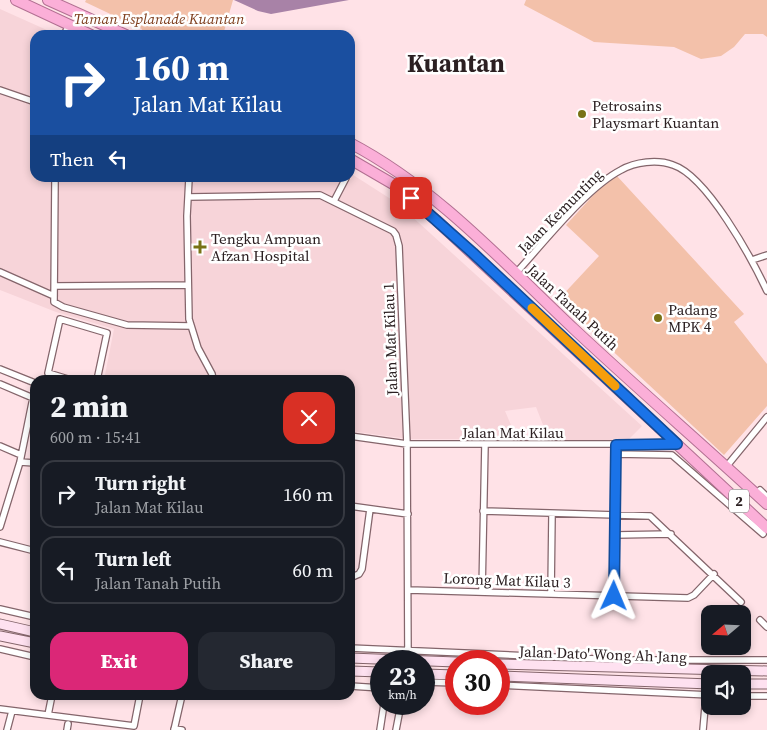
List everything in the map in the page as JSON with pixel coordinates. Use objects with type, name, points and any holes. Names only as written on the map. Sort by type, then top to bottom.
[{"type":"highway","points":[[16,0],[81,30]]},
{"type":"highway","points":[[48,0],[114,30]]},
{"type":"highway","points":[[61,6],[69,24]]},
{"type":"highway","points":[[69,24],[91,20]]},
{"type":"highway","name":"Jalan Tanah Putih","points":[[355,146],[390,167],[424,192],[516,274],[624,376],[726,467],[758,492],[767,504]]},
{"type":"highway","name":"Jalan Tanah Putih","points":[[355,164],[393,184],[436,220],[677,444],[708,478],[765,531]]},
{"type":"main road","points":[[0,624],[30,631]]},
{"type":"main road","points":[[0,636],[30,642]]},
{"type":"main road","points":[[355,658],[370,658]]},
{"type":"main road","name":"Jalan Dato' Wong Ah Jang","points":[[510,664],[701,665]]},
{"type":"main road","name":"Jalan Dato' Wong Ah Jang","points":[[751,669],[767,671]]},
{"type":"main road","points":[[355,671],[370,672]]},
{"type":"main road","name":"Jalan Dato' Wong Ah Jang","points":[[510,676],[701,684]]},
{"type":"main road","points":[[751,684],[767,684]]},
{"type":"street","points":[[66,30],[69,24]]},
{"type":"street","points":[[0,90],[30,100]]},
{"type":"street","name":"Jalan Kemunting","points":[[516,274],[604,181],[621,169],[647,162],[673,165],[690,175],[713,203],[752,260],[767,291]]},
{"type":"street","points":[[55,182],[54,302],[57,306],[127,325],[191,326]]},
{"type":"street","points":[[189,182],[188,285],[191,326],[211,375]]},
{"type":"street","points":[[334,201],[344,182]]},
{"type":"street","name":"Jalan Mat Kilau 1","points":[[188,198],[311,194],[334,201],[393,231],[399,240],[407,444],[409,650]]},
{"type":"street","points":[[752,260],[767,254]]},
{"type":"street","points":[[0,272],[54,296]]},
{"type":"street","points":[[55,286],[188,285]]},
{"type":"street","points":[[55,375],[48,373],[60,319],[107,333],[97,375]]},
{"type":"street","points":[[0,369],[30,381]]},
{"type":"street","points":[[0,384],[30,397]]},
{"type":"street","points":[[0,527],[1,517],[20,462],[30,412]]},
{"type":"street","points":[[726,467],[767,417]]},
{"type":"street","name":"Jalan Mat Kilau","points":[[355,437],[407,444],[677,444]]},
{"type":"street","points":[[482,592],[484,444]]},
{"type":"street","points":[[614,596],[616,445]]},
{"type":"street","points":[[0,446],[21,454]]},
{"type":"street","points":[[616,454],[671,455],[708,478]]},
{"type":"street","points":[[20,462],[30,462]]},
{"type":"street","points":[[758,492],[767,497]]},
{"type":"street","points":[[355,507],[408,514]]},
{"type":"street","points":[[355,576],[362,570],[370,509]]},
{"type":"street","points":[[484,511],[650,516],[714,574],[741,602]]},
{"type":"street","points":[[551,594],[552,514]]},
{"type":"street","points":[[615,535],[671,534]]},
{"type":"street","points":[[0,542],[30,550]]},
{"type":"street","name":"Lorong Mat Kilau 3","points":[[409,590],[688,598],[694,595],[714,574]]},
{"type":"street","points":[[0,609],[30,615]]},
{"type":"street","points":[[760,620],[767,627]]},
{"type":"street","points":[[0,649],[30,656]]},
{"type":"street","points":[[355,649],[370,651]]},
{"type":"street","points":[[435,659],[621,664]]},
{"type":"street","points":[[735,665],[767,660]]},
{"type":"street","points":[[355,686],[370,687]]},
{"type":"street","points":[[510,686],[701,695]]},
{"type":"street","points":[[751,696],[767,696]]},
{"type":"street","points":[[48,715],[51,700]]},
{"type":"street","points":[[0,709],[134,726],[139,700]]},
{"type":"street","points":[[181,700],[174,730],[182,730]]},
{"type":"street","points":[[7,730],[12,711]]},
{"type":"street","points":[[380,730],[382,715]]},
{"type":"street","points":[[396,730],[399,715]]},
{"type":"street","points":[[702,730],[705,715]]},
{"type":"shaded area","points":[[234,0],[349,0],[271,14],[258,11]]},
{"type":"shaded area","name":"Tengku Ampuan Afzan Hospital","points":[[0,9],[47,30],[30,30],[30,182],[355,182],[355,176],[397,203],[642,426],[628,440],[549,440],[536,407],[505,411],[511,425],[509,426],[509,439],[409,439],[355,432],[355,375],[105,375],[114,329],[56,312],[0,290]]},
{"type":"green space","name":"Taman Esplanade Kuantan","points":[[86,0],[233,0],[224,30],[142,30],[85,2]]},
{"type":"green space","points":[[526,0],[767,0],[767,37],[763,34],[745,34],[734,47],[721,56],[701,59],[674,47],[594,42],[524,5]]},
{"type":"green space","name":"Padang MPK 4","points":[[617,176],[744,314],[734,322],[767,364],[767,406],[724,455],[558,300],[599,256],[566,225],[599,189]]},
{"type":"slow traffic","points":[[532,308],[615,386]]},
{"type":"place","name":"Petrosains Playsmart Kuantan","points":[[582,114]]},
{"type":"place","name":"Tengku Ampuan Afzan Hospital","points":[[200,247]]},
{"type":"place","name":"Padang MPK 4","points":[[658,318]]},
{"type":"district","name":"Kuantan","points":[[456,63]]},
{"type":"route","points":[[411,198],[473,253],[677,444],[616,445],[614,596]]}]
